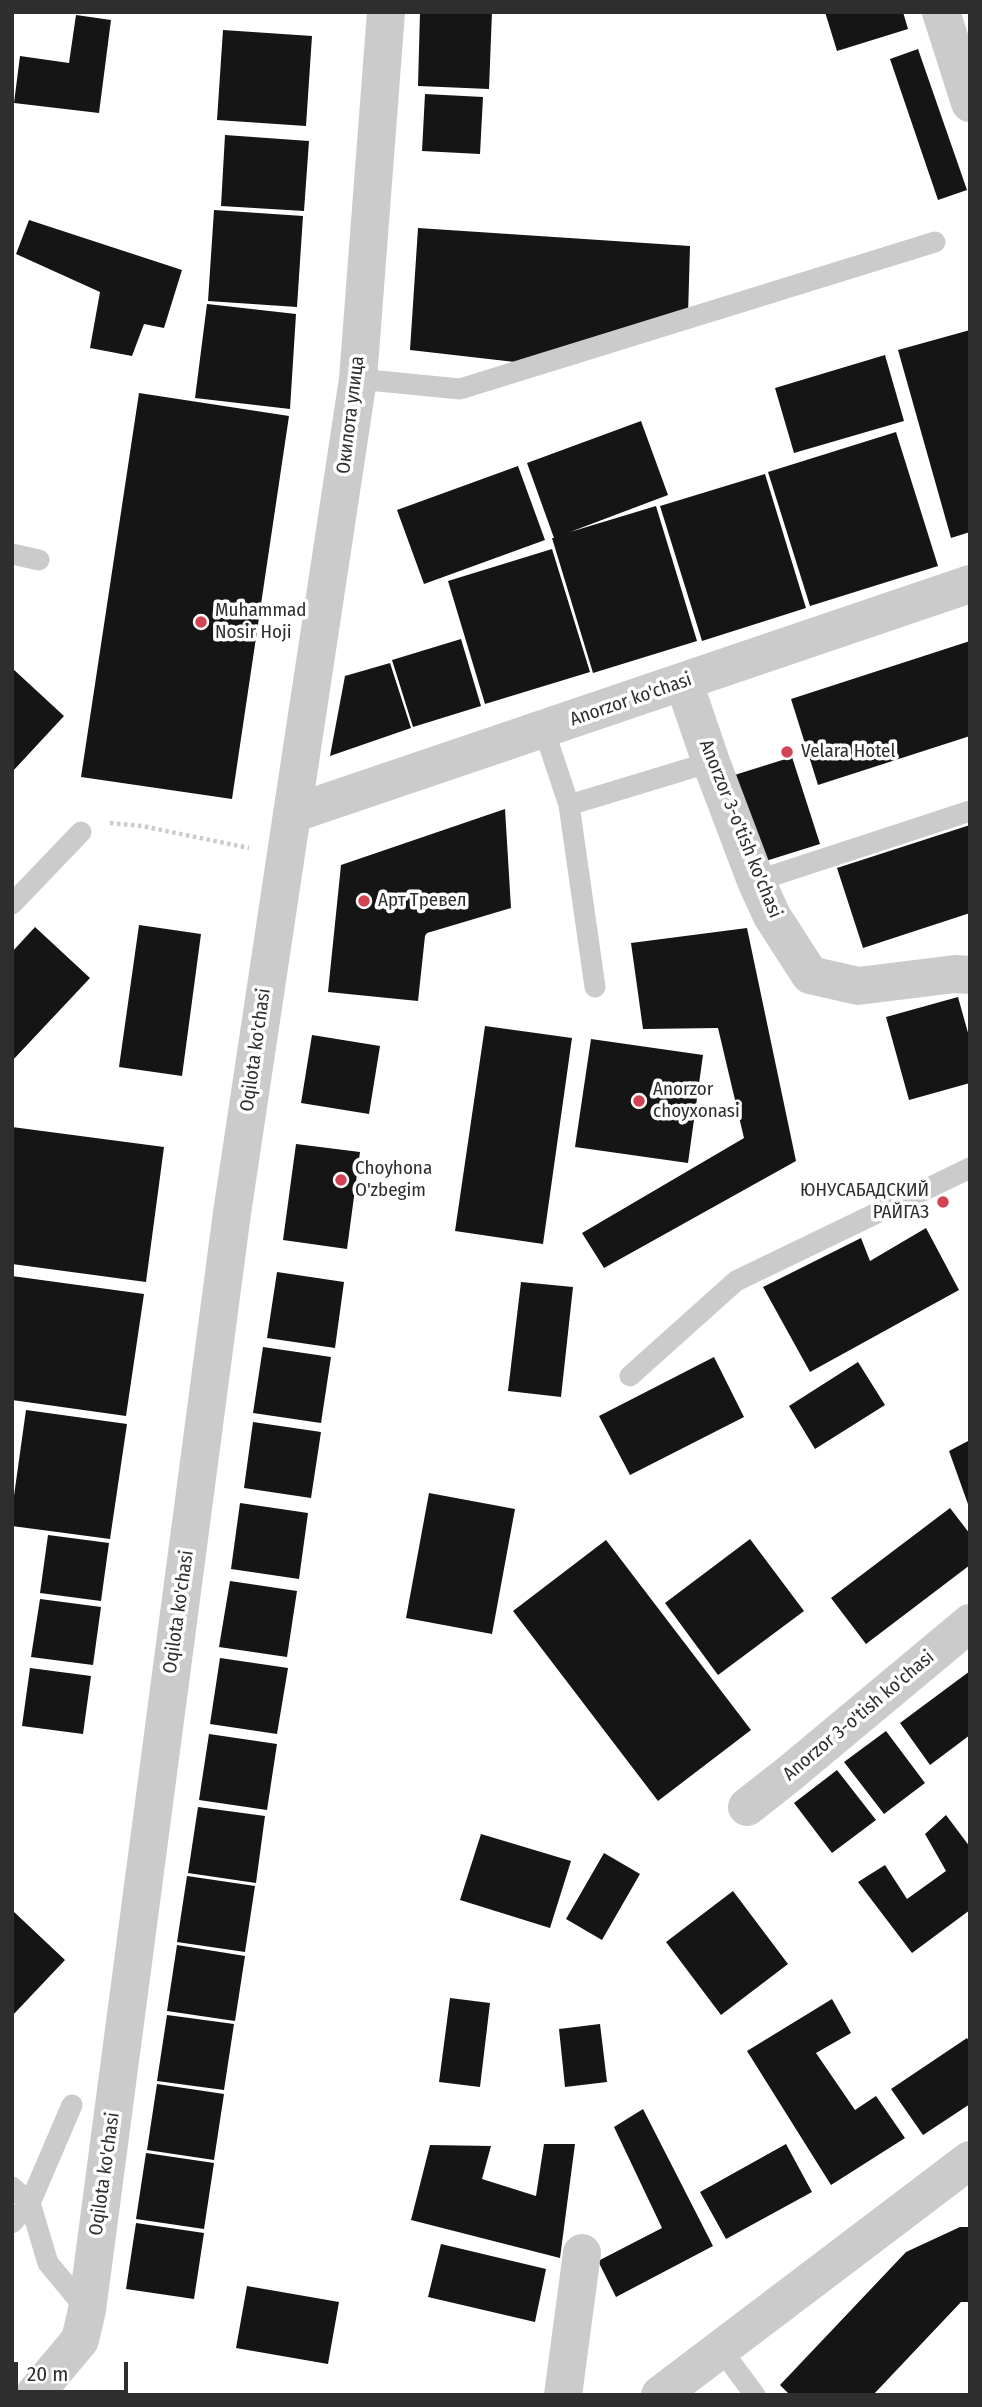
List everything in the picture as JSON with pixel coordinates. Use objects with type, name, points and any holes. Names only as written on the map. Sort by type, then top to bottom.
[{"type":"street","name":"Окилота улица","points":[[292,814],[358,379],[386,12]]},
{"type":"street","points":[[941,12],[970,103]]},
{"type":"street","name":"Anorzor ko'chasi","points":[[292,814],[970,584]]},
{"type":"street","name":"Anorzor 3-o'tish ko'chasi","points":[[684,683],[756,881],[772,916],[810,975],[858,986],[955,974],[970,975]]},
{"type":"street","name":"Oqilota ko'chasi","points":[[34,2395],[80,2340],[87,2310],[230,1226],[292,814]]},
{"type":"street","name":"Anorzor 3-o'tish ko'chasi","points":[[747,1807],[970,1623]]},
{"type":"street","points":[[660,2395],[970,2160]]},
{"type":"street","points":[[563,2395],[582,2253]]},
{"type":"lane","points":[[358,379],[460,389],[935,242]]},
{"type":"lane","points":[[12,554],[39,559]]},
{"type":"lane","points":[[544,730],[569,805],[595,987]]},
{"type":"lane","points":[[569,805],[711,762]]},
{"type":"lane","points":[[756,881],[970,811]]},
{"type":"lane","points":[[12,904],[81,832]]},
{"type":"lane","points":[[630,1376],[736,1281],[970,1168]]},
{"type":"lane","points":[[12,2223],[30,2203],[72,2105]]},
{"type":"lane","points":[[12,2187],[30,2203],[48,2263],[87,2310]]},
{"type":"lane","points":[[720,2348],[755,2395]]},
{"type":"path","points":[[107,823],[142,826],[284,855]]},
{"type":"building","points":[[420,12],[492,12],[489,89],[418,86]]},
{"type":"building","points":[[825,12],[903,12],[908,29],[837,51]]},
{"type":"building","points":[[76,15],[111,20],[99,113],[14,103],[20,56],[69,63]]},
{"type":"building","points":[[223,30],[312,36],[306,126],[217,120]]},
{"type":"building","points":[[918,49],[967,190],[938,200],[890,59]]},
{"type":"building","points":[[425,94],[483,97],[480,154],[422,151]]},
{"type":"building","points":[[225,135],[309,141],[304,211],[221,206]]},
{"type":"building","points":[[214,210],[303,216],[297,307],[208,301]]},
{"type":"building","points":[[29,220],[182,270],[164,328],[144,324],[132,356],[90,348],[100,292],[16,254]]},
{"type":"building","points":[[418,228],[690,246],[688,315],[541,365],[410,350]]},
{"type":"building","points":[[207,304],[296,314],[290,409],[195,398]]},
{"type":"building","points":[[970,330],[970,532],[951,538],[898,350]]},
{"type":"building","points":[[885,355],[904,421],[794,453],[775,388]]},
{"type":"building","points":[[139,393],[289,416],[232,799],[81,777]]},
{"type":"building","points":[[641,421],[668,495],[570,532],[656,506],[697,641],[593,673],[554,538],[527,463]]},
{"type":"building","points":[[896,432],[938,566],[810,606],[768,472]]},
{"type":"building","points":[[518,466],[545,540],[424,584],[397,510]]},
{"type":"building","points":[[765,474],[806,608],[702,641],[660,506]]},
{"type":"building","points":[[552,549],[590,672],[485,704],[448,581]]},
{"type":"building","points":[[461,639],[481,706],[413,727],[392,660]]},
{"type":"building","points":[[970,641],[970,736],[818,785],[791,699]]},
{"type":"building","points":[[390,663],[411,728],[330,756],[345,676]]},
{"type":"building","points":[[12,668],[64,716],[12,772]]},
{"type":"building","points":[[792,757],[820,844],[753,865],[725,778]]},
{"type":"building","points":[[505,809],[511,908],[427,933],[418,1001],[328,992],[341,865]]},
{"type":"building","points":[[970,825],[970,913],[863,948],[837,868]]},
{"type":"building","points":[[139,925],[201,934],[182,1076],[119,1067]]},
{"type":"building","points":[[35,927],[90,978],[12,1061],[12,952]]},
{"type":"building","points":[[747,928],[796,1161],[604,1268],[582,1233],[744,1138],[718,1028],[643,1029],[631,943]]},
{"type":"building","points":[[958,997],[970,1040],[970,1083],[909,1100],[886,1017]]},
{"type":"building","points":[[485,1026],[572,1038],[543,1244],[455,1231]]},
{"type":"building","points":[[312,1035],[380,1046],[369,1114],[301,1103]]},
{"type":"building","name":"Anorzor choyxonasi","points":[[591,1039],[703,1055],[688,1163],[575,1147]]},
{"type":"building","points":[[12,1127],[164,1147],[146,1282],[12,1264]]},
{"type":"building","points":[[296,1144],[360,1152],[347,1249],[283,1240]]},
{"type":"building","points":[[926,1228],[959,1290],[810,1372],[763,1287],[861,1238],[870,1261]]},
{"type":"building","points":[[277,1272],[344,1282],[335,1348],[267,1338]]},
{"type":"building","points":[[12,1276],[144,1294],[126,1416],[12,1400]]},
{"type":"building","points":[[521,1282],[573,1287],[561,1397],[508,1391]]},
{"type":"building","points":[[263,1347],[331,1357],[321,1423],[253,1413]]},
{"type":"building","points":[[714,1357],[744,1417],[630,1475],[599,1416]]},
{"type":"building","points":[[858,1362],[885,1405],[815,1449],[789,1406]]},
{"type":"building","points":[[26,1410],[127,1424],[110,1539],[12,1526]]},
{"type":"building","points":[[253,1422],[321,1432],[311,1498],[244,1488]]},
{"type":"building","points":[[970,1440],[970,1507],[969,1507],[949,1451]]},
{"type":"building","points":[[429,1493],[515,1509],[492,1634],[406,1618]]},
{"type":"building","points":[[240,1503],[308,1513],[299,1579],[231,1569]]},
{"type":"building","points":[[950,1508],[970,1534],[970,1565],[866,1644],[831,1598]]},
{"type":"building","points":[[48,1535],[109,1543],[101,1601],[40,1593]]},
{"type":"building","points":[[750,1539],[804,1611],[718,1675],[665,1603]]},
{"type":"building","points":[[606,1540],[751,1730],[658,1801],[513,1611]]},
{"type":"building","points":[[230,1581],[297,1591],[287,1657],[219,1647]]},
{"type":"building","points":[[40,1599],[101,1607],[93,1665],[31,1657]]},
{"type":"building","points":[[220,1658],[288,1668],[277,1734],[210,1724]]},
{"type":"building","points":[[30,1668],[91,1676],[83,1734],[22,1726]]},
{"type":"building","points":[[970,1671],[970,1735],[930,1765],[900,1723]]},
{"type":"building","points":[[886,1731],[925,1783],[884,1814],[844,1762]]},
{"type":"building","points":[[209,1734],[277,1744],[267,1810],[199,1800]]},
{"type":"building","points":[[837,1770],[876,1820],[832,1853],[794,1803]]},
{"type":"building","points":[[198,1807],[265,1816],[256,1883],[188,1873]]},
{"type":"building","points":[[946,1815],[970,1847],[970,1910],[912,1953],[858,1882],[885,1865],[907,1899],[946,1871],[925,1834]]},
{"type":"building","points":[[481,1834],[571,1861],[550,1928],[460,1900]]},
{"type":"building","points":[[604,1853],[640,1874],[602,1940],[566,1919]]},
{"type":"building","points":[[187,1876],[255,1886],[245,1952],[177,1942]]},
{"type":"building","points":[[733,1891],[788,1964],[721,2015],[666,1942]]},
{"type":"building","points":[[12,1910],[65,1960],[12,2016]]},
{"type":"building","points":[[177,1945],[245,1956],[235,2021],[167,2011]]},
{"type":"building","points":[[450,1998],[490,2003],[480,2087],[439,2082]]},
{"type":"building","points":[[832,1999],[851,2033],[816,2053],[855,2110],[876,2096],[905,2138],[831,2185],[747,2051]]},
{"type":"building","points":[[167,2015],[234,2024],[224,2090],[157,2081]]},
{"type":"building","points":[[600,2024],[607,2082],[565,2087],[559,2029]]},
{"type":"building","points":[[967,2038],[970,2043],[970,2104],[923,2135],[891,2089]]},
{"type":"building","points":[[157,2084],[224,2094],[214,2160],[147,2150]]},
{"type":"building","points":[[643,2109],[713,2246],[616,2297],[598,2261],[662,2228],[614,2127]]},
{"type":"building","points":[[544,2144],[575,2144],[560,2258],[411,2220],[430,2145],[491,2146],[482,2179],[536,2196]]},
{"type":"building","points":[[786,2144],[812,2192],[726,2239],[700,2192]]},
{"type":"building","points":[[146,2153],[214,2163],[204,2229],[136,2219]]},
{"type":"building","points":[[136,2223],[204,2233],[194,2299],[126,2289]]},
{"type":"building","points":[[960,2227],[970,2227],[970,2302],[961,2302],[873,2395],[790,2395],[780,2385],[906,2252]]},
{"type":"building","points":[[441,2244],[546,2269],[535,2322],[428,2297]]},
{"type":"building","points":[[247,2286],[339,2302],[328,2364],[236,2348]]},
{"type":"place","name":"Muhammad Nosir Hoji","points":[[201,622]]},
{"type":"place","name":"Velara Hotel","points":[[787,752]]},
{"type":"place","name":"Арт Тревел","points":[[364,901]]},
{"type":"place","name":"Anorzor choyxonasi","points":[[639,1101]]},
{"type":"place","name":"Choyhona O'zbegim","points":[[341,1180]]},
{"type":"place","name":"ЮНУСАБАДСКИЙ РАЙГАЗ","points":[[943,1202]]}]
